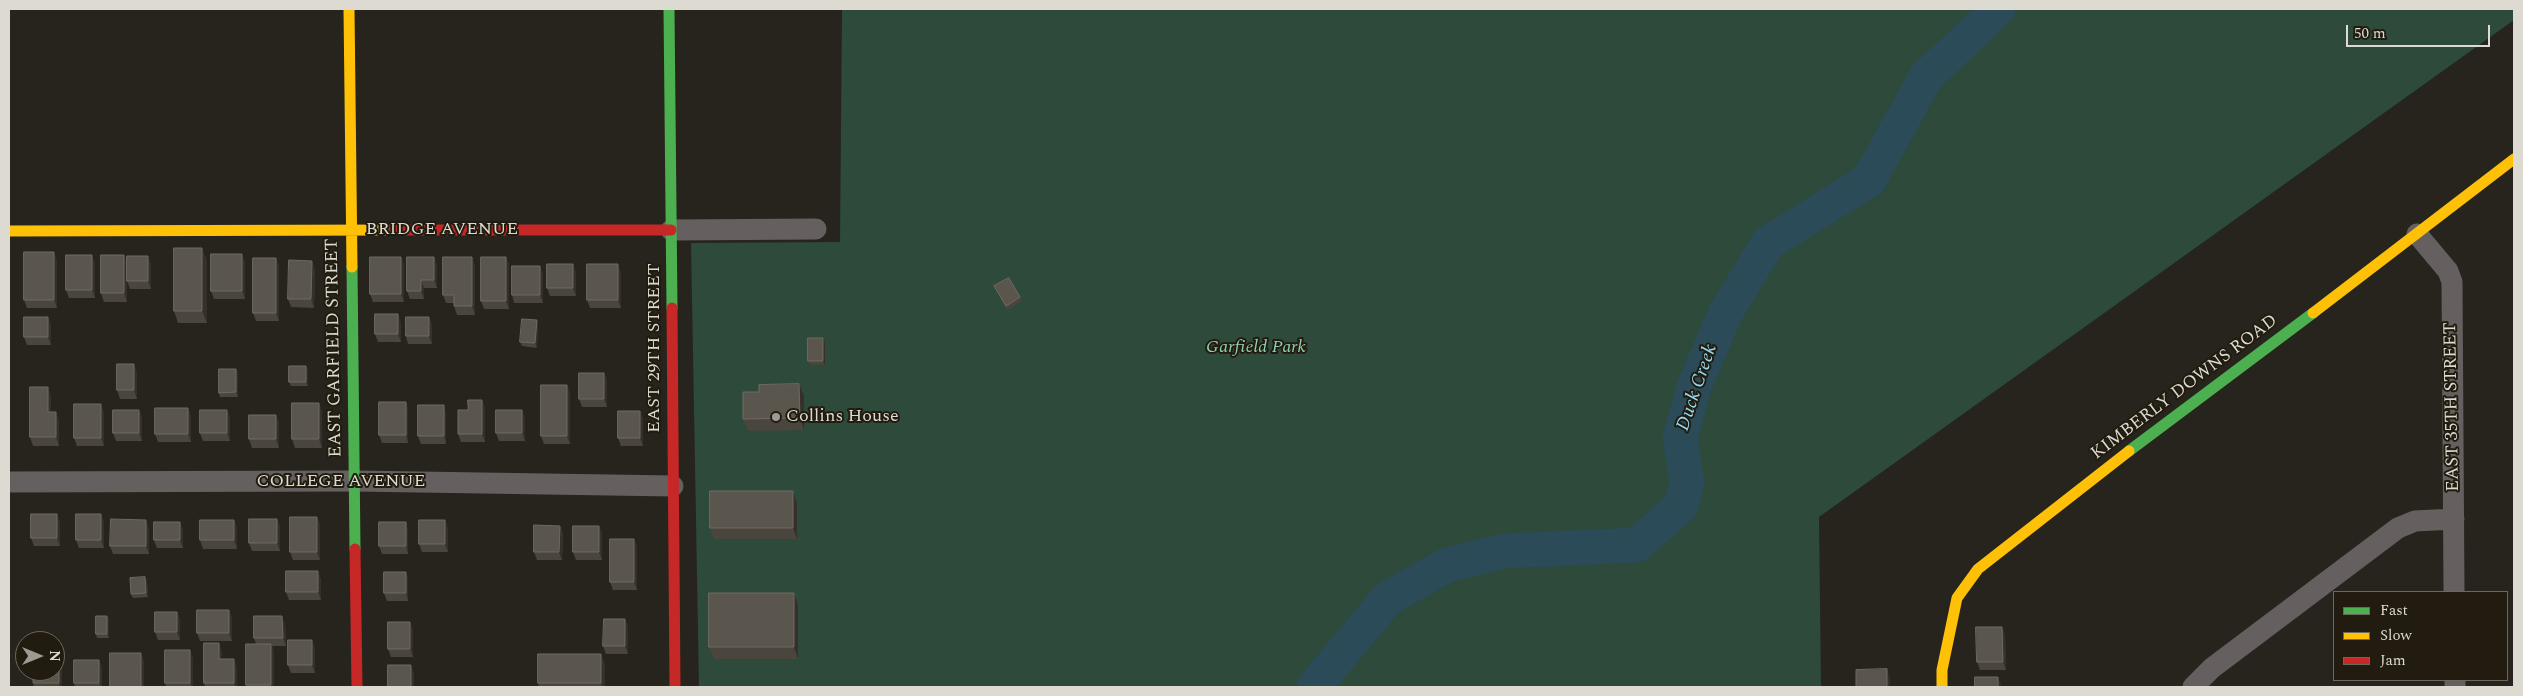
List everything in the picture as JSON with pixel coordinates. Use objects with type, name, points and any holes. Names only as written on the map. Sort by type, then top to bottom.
[{"type":"street","name":"EAST GARFIELD STREET","points":[[349,9],[357,687]]},
{"type":"street","name":"EAST 29TH STREET","points":[[669,9],[675,687]]},
{"type":"street","name":"KIMBERLY DOWNS ROAD","points":[[1942,687],[1942,670],[1957,598],[1978,569],[2055,507],[2417,234],[2514,158]]},
{"type":"street","name":"BRIDGE AVENUE","points":[[9,231],[816,229]]},
{"type":"street","name":"EAST 35TH STREET","points":[[2417,234],[2448,271],[2452,282],[2454,591]]},
{"type":"street","name":"COLLEGE AVENUE","points":[[9,482],[354,481],[673,486]]},
{"type":"street","points":[[2193,687],[2212,668],[2398,528],[2414,521],[2454,519]]},
{"type":"green space","name":"Garfield Park","points":[[842,9],[2514,9],[2514,20],[1819,517],[1821,687],[699,687],[691,243],[840,242]]},
{"type":"building","points":[[174,248],[202,248],[202,311],[174,311]]},
{"type":"building","points":[[24,252],[54,252],[54,300],[24,300]]},
{"type":"building","points":[[211,254],[242,254],[242,291],[211,291]]},
{"type":"building","points":[[66,255],[92,255],[92,290],[66,290]]},
{"type":"building","points":[[101,255],[124,255],[124,293],[101,293]]},
{"type":"building","points":[[127,256],[148,256],[148,281],[127,281]]},
{"type":"building","points":[[370,257],[401,257],[401,294],[370,294]]},
{"type":"building","points":[[407,257],[434,257],[434,280],[421,280],[421,291],[407,291]]},
{"type":"building","points":[[443,257],[472,257],[472,306],[454,306],[454,295],[443,295]]},
{"type":"building","points":[[481,257],[506,257],[506,301],[481,301]]},
{"type":"building","points":[[253,258],[276,258],[276,313],[253,313]]},
{"type":"building","points":[[289,260],[312,261],[311,299],[288,299]]},
{"type":"building","points":[[547,264],[573,264],[573,288],[547,288]]},
{"type":"building","points":[[587,264],[618,264],[618,300],[587,300]]},
{"type":"building","points":[[512,266],[540,266],[540,295],[512,295]]},
{"type":"building","points":[[1009,278],[1020,297],[1006,306],[994,286]]},
{"type":"building","points":[[375,314],[398,314],[398,334],[375,334]]},
{"type":"building","points":[[24,317],[48,317],[48,337],[24,337]]},
{"type":"building","points":[[406,317],[429,317],[429,336],[406,336]]},
{"type":"building","points":[[522,319],[537,320],[535,343],[520,342]]},
{"type":"building","points":[[808,338],[823,338],[823,361],[808,361]]},
{"type":"building","points":[[117,364],[134,364],[134,390],[117,390]]},
{"type":"building","points":[[289,366],[306,366],[306,382],[289,382]]},
{"type":"building","points":[[219,369],[236,369],[236,392],[219,393]]},
{"type":"building","points":[[579,373],[604,373],[604,399],[579,399]]},
{"type":"building","points":[[799,384],[800,418],[743,419],[743,392],[759,392],[759,385]]},
{"type":"building","points":[[541,385],[567,385],[567,436],[541,436]]},
{"type":"building","points":[[30,387],[48,387],[48,412],[56,412],[56,437],[30,437]]},
{"type":"building","points":[[468,400],[482,400],[482,434],[458,434],[458,410],[468,410]]},
{"type":"building","points":[[379,402],[406,402],[406,435],[379,435]]},
{"type":"building","points":[[292,403],[319,403],[319,439],[292,439]]},
{"type":"building","points":[[74,404],[101,404],[101,438],[74,438]]},
{"type":"building","points":[[418,405],[444,405],[444,436],[418,436]]},
{"type":"building","points":[[155,408],[188,408],[188,434],[155,434]]},
{"type":"building","points":[[113,410],[139,410],[139,433],[113,433]]},
{"type":"building","points":[[200,410],[227,410],[227,433],[200,433]]},
{"type":"building","points":[[496,410],[522,410],[522,433],[496,433]]},
{"type":"building","points":[[618,411],[640,411],[640,438],[618,438]]},
{"type":"building","points":[[249,415],[276,415],[276,439],[249,439]]},
{"type":"building","points":[[710,491],[793,491],[793,528],[710,528]]},
{"type":"building","points":[[31,514],[57,514],[57,538],[31,538]]},
{"type":"building","points":[[76,514],[101,514],[101,540],[76,540]]},
{"type":"building","points":[[290,517],[317,517],[317,552],[290,552]]},
{"type":"building","points":[[111,519],[146,520],[146,546],[110,546]]},
{"type":"building","points":[[249,519],[277,519],[277,543],[249,543]]},
{"type":"building","points":[[200,520],[234,520],[234,540],[200,540]]},
{"type":"building","points":[[419,520],[445,520],[445,544],[419,544]]},
{"type":"building","points":[[154,522],[180,522],[180,540],[154,540]]},
{"type":"building","points":[[379,522],[406,522],[406,546],[379,546]]},
{"type":"building","points":[[534,525],[560,526],[559,552],[534,552]]},
{"type":"building","points":[[573,526],[599,526],[599,552],[573,552]]},
{"type":"building","points":[[610,539],[634,539],[634,582],[610,582]]},
{"type":"building","points":[[286,571],[318,571],[318,592],[286,592]]},
{"type":"building","points":[[384,572],[406,572],[406,593],[384,593]]},
{"type":"building","points":[[145,577],[146,593],[131,594],[130,578]]},
{"type":"building","points":[[709,593],[794,593],[794,647],[709,647]]},
{"type":"building","points":[[197,610],[229,610],[229,633],[197,633]]},
{"type":"building","points":[[155,612],[177,612],[177,632],[155,632]]},
{"type":"building","points":[[96,616],[107,616],[107,634],[96,634]]},
{"type":"building","points":[[254,616],[282,616],[283,638],[254,638]]},
{"type":"building","points":[[604,619],[625,619],[625,646],[603,646]]},
{"type":"building","points":[[388,622],[410,622],[410,649],[388,649]]},
{"type":"building","points":[[1976,627],[2002,627],[2003,662],[1977,662]]},
{"type":"building","points":[[288,640],[312,640],[312,665],[288,665]]},
{"type":"building","points":[[204,643],[219,643],[219,659],[234,659],[234,683],[204,683]]},
{"type":"building","points":[[246,644],[271,644],[271,685],[246,685]]},
{"type":"building","points":[[165,650],[190,650],[190,683],[165,683]]},
{"type":"building","points":[[110,653],[141,653],[141,687],[110,687]]},
{"type":"building","points":[[538,654],[601,654],[601,683],[538,683]]},
{"type":"building","points":[[74,660],[99,660],[99,683],[74,683]]},
{"type":"building","points":[[388,665],[411,665],[411,687],[388,687]]},
{"type":"building","points":[[1887,669],[1887,687],[1856,687],[1856,670]]},
{"type":"building","points":[[1975,677],[1998,677],[1998,687],[1975,687]]},
{"type":"building","points":[[33,681],[59,681],[59,683],[33,683]]},
{"type":"waterway","name":"Duck Creek","points":[[1314,687],[1388,598],[1447,565],[1504,551],[1637,545],[1681,506],[1687,483],[1680,438],[1694,387],[1725,314],[1768,243],[1869,180],[1926,77],[1998,9]]},
{"type":"traffic: fast","points":[[669,9],[672,308]]},
{"type":"traffic: fast","points":[[352,267],[355,549]]},
{"type":"traffic: fast","points":[[2129,451],[2313,313]]},
{"type":"traffic: slow","points":[[349,9],[352,267]]},
{"type":"traffic: slow","points":[[2313,313],[2514,159]]},
{"type":"traffic: slow","points":[[9,231],[392,230]]},
{"type":"traffic: slow","points":[[1942,687],[1942,670],[1957,598],[1978,569],[2129,451]]},
{"type":"traffic: jam","points":[[392,230],[671,230]]},
{"type":"traffic: jam","points":[[672,308],[675,687]]},
{"type":"traffic: jam","points":[[355,549],[357,687]]},
{"type":"place","name":"Collins House","points":[[776,417]]}]
